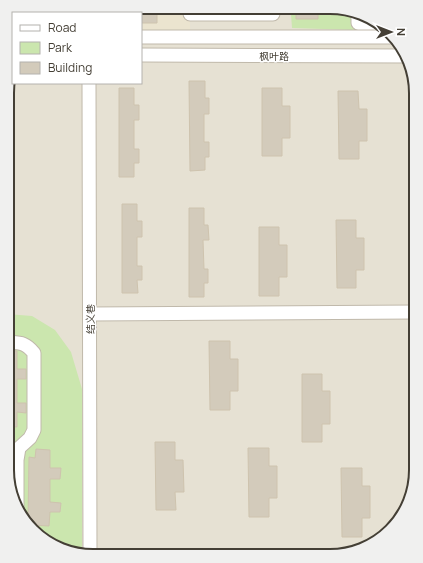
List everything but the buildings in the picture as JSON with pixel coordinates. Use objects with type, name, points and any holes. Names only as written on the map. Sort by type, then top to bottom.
[{"type":"street","points":[[190,14],[273,14]]},
{"type":"street","points":[[229,14],[229,37]]},
{"type":"street","points":[[358,19],[358,23],[366,23]]},
{"type":"street","name":"枫叶路","points":[[142,36],[371,37]]},
{"type":"street","name":"枫叶路","points":[[142,55],[400,56]]},
{"type":"street","name":"结义巷","points":[[89,84],[90,549]]},
{"type":"street","points":[[90,314],[409,312]]},
{"type":"street","points":[[14,343],[28,346],[34,353],[34,430],[30,438],[19,448],[17,492]]},
{"type":"shaded area","points":[[142,14],[330,14],[350,17],[371,26],[371,52],[398,52],[405,68],[409,93],[409,475],[405,495],[396,514],[374,536],[365,541],[355,545],[330,549],[93,549],[63,543],[45,533],[37,526],[17,488],[14,470],[15,84],[142,84]]},
{"type":"shaded area","points":[[142,14],[190,14],[190,37],[142,37]]},
{"type":"green space","points":[[291,14],[330,14],[355,18],[355,30],[292,28]]},
{"type":"green space","points":[[14,315],[32,316],[55,330],[71,352],[82,389],[82,548],[63,543],[45,533],[27,514],[18,495],[14,470]]}]
